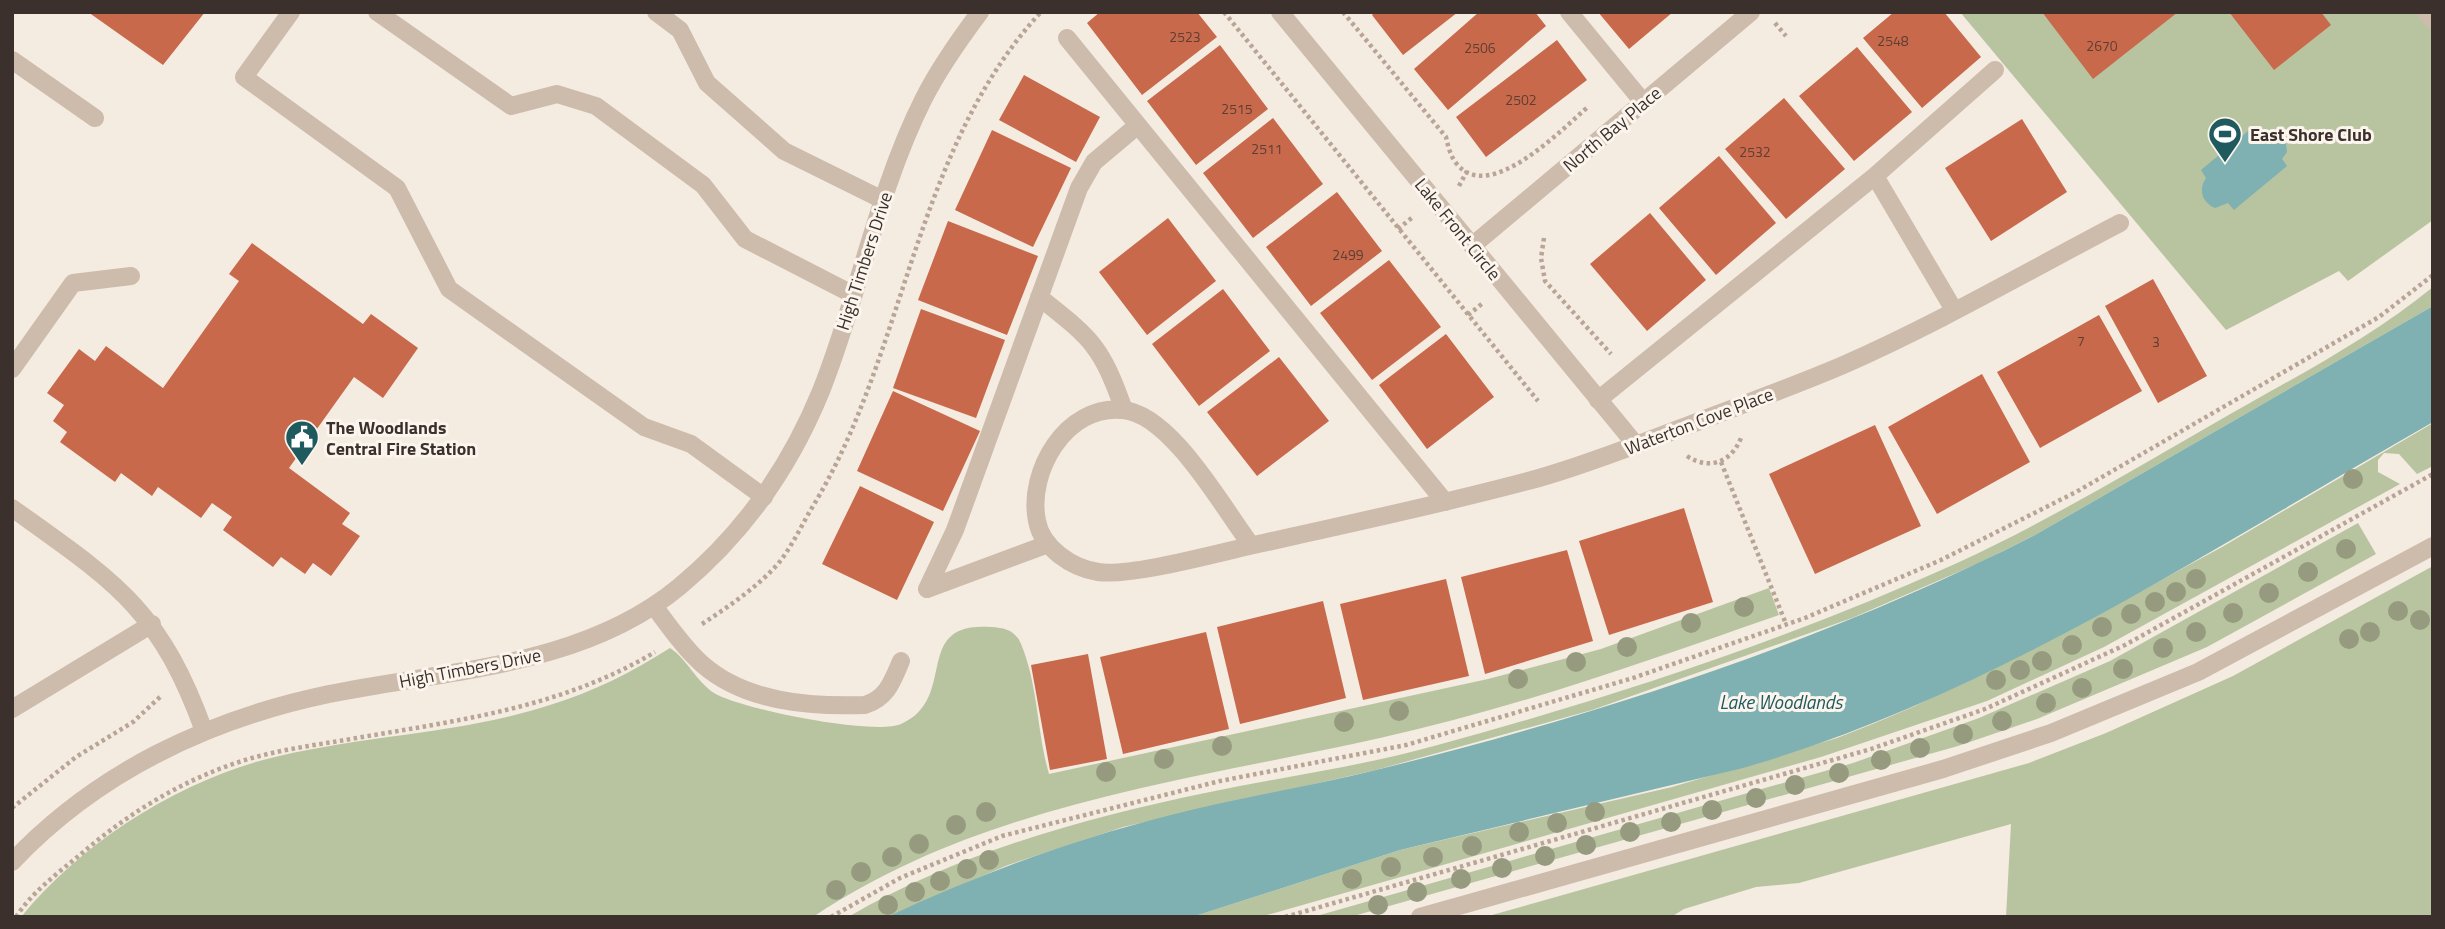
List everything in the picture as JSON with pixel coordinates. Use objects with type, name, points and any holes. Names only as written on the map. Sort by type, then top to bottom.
[{"type":"street","points":[[291,12],[244,77],[397,188],[449,289],[644,427],[691,444],[764,496]]},
{"type":"street","points":[[377,12],[511,106],[557,94],[596,106],[703,185],[745,239],[852,294]]},
{"type":"street","points":[[656,12],[680,30],[707,83],[784,151],[883,200]]},
{"type":"street","name":"Lake Front Circle","points":[[1280,12],[1636,445]]},
{"type":"street","points":[[1569,12],[1643,102]]},
{"type":"street","name":"North Bay Place","points":[[1472,246],[1751,12]]},
{"type":"street","points":[[2426,12],[2433,20]]},
{"type":"street","name":"High Timbers Drive","points":[[12,862],[58,818],[104,783],[180,741],[267,709],[329,694],[542,656],[601,634],[653,607],[712,557],[764,496],[787,461],[812,413],[883,200],[923,100],[949,53],[978,13]]},
{"type":"street","points":[[1067,38],[1445,502]]},
{"type":"street","points":[[12,60],[95,118]]},
{"type":"street","points":[[1598,400],[1875,176],[1995,70]]},
{"type":"street","points":[[1138,125],[1104,153],[1085,176],[955,530],[927,589],[1048,544],[1037,524],[1037,483],[1048,456],[1078,422],[1099,411],[1124,410],[1150,419],[1172,437],[1251,545]]},
{"type":"street","points":[[1875,176],[1954,310]]},
{"type":"street","name":"Waterton Cove Place","points":[[1048,544],[1074,564],[1109,573],[1445,502],[1541,477],[1636,445],[1840,366],[2120,223]]},
{"type":"street","points":[[12,369],[73,283],[131,276]]},
{"type":"street","points":[[1039,297],[1095,344],[1108,364],[1124,410]]},
{"type":"street","points":[[12,508],[107,576],[152,624],[183,675],[204,731]]},
{"type":"street","points":[[1420,917],[1917,777],[2051,733],[2198,672],[2433,546]]},
{"type":"street","points":[[653,607],[700,662],[738,688],[765,697],[865,705],[877,701],[889,691],[901,661]]},
{"type":"street","points":[[12,709],[152,624]]},
{"type":"path","points":[[16,917],[30,899],[106,832],[169,792],[222,768],[284,750],[534,704],[621,672],[728,606],[775,566],[788,551],[834,472],[862,407],[938,187],[954,151],[995,70],[1041,12]]},
{"type":"path","points":[[1224,12],[1538,401]]},
{"type":"path","points":[[1343,12],[1446,137],[1456,164],[1479,175],[1502,172],[1524,160],[1623,78]]},
{"type":"path","points":[[1544,238],[1541,265],[1548,284],[1629,374]]},
{"type":"path","points":[[831,917],[900,878],[1002,836],[1220,781],[1406,746],[1633,678],[1786,624],[1941,560],[2076,492],[2379,317],[2433,275]]},
{"type":"path","points":[[1721,462],[1786,624]]},
{"type":"path","points":[[1285,917],[1871,749],[1985,709],[2125,645],[2433,474]]},
{"type":"path","points":[[12,808],[76,757],[133,722],[183,675]]},
{"type":"green space","name":"East Shore Club","points":[[1960,12],[2433,12],[2433,220],[2348,281],[2339,271],[2226,330]]},
{"type":"green space","points":[[2433,287],[2433,306],[2035,535],[1979,563],[1852,618],[1592,710],[1376,770],[1123,827],[1008,865],[887,917],[848,917],[933,874],[1021,841],[1159,803],[1377,760],[1434,746],[1698,666],[1828,618],[1955,564],[2053,515],[2326,360],[2381,326]]},
{"type":"green space","points":[[2433,423],[2433,466],[2417,474],[2399,454],[2384,453],[2378,460],[2378,472],[2400,484],[2104,647],[1987,701],[1821,757],[1260,917],[1192,917],[1400,850],[1672,787],[1837,738],[1875,723],[1915,706],[2119,603],[2222,547]]},
{"type":"green space","points":[[2358,523],[2376,554],[2207,647],[2037,719],[1958,746],[1350,917],[1313,917],[1853,763],[1979,718],[2110,661]]},
{"type":"green space","points":[[2433,566],[2433,917],[2006,917],[2011,824],[1799,883],[1756,887],[1684,909],[1671,917],[1485,917],[2029,763],[2106,733],[2233,676]]},
{"type":"green space","points":[[1769,588],[1779,615],[1481,713],[1380,738],[1160,784],[1016,822],[946,847],[878,879],[813,917],[21,917],[71,865],[100,842],[130,820],[195,785],[263,760],[335,745],[480,723],[550,705],[612,681],[670,648],[708,688],[728,699],[808,719],[887,727],[901,724],[918,712],[929,697],[942,648],[951,636],[966,628],[1005,629],[1019,639],[1027,659],[1049,774],[1488,679],[1601,649]]},
{"type":"water","points":[[2254,126],[2261,135],[2273,131],[2285,135],[2287,152],[2282,159],[2287,166],[2234,210],[2228,203],[2215,208],[2211,206],[2203,195],[2202,187],[2206,178],[2201,170]]},
{"type":"water","name":"Lake Woodlands","points":[[2433,306],[2433,422],[2098,616],[1924,701],[1835,738],[1743,768],[1400,850],[1192,917],[887,917],[990,873],[1095,836],[1193,810],[1459,749],[1628,699],[1796,641],[1957,573],[2035,535]]},
{"type":"building","points":[[88,12],[205,12],[163,65]]},
{"type":"building","points":[[1100,12],[1197,12],[1217,37],[1142,95],[1087,23]]},
{"type":"building","points":[[1375,12],[1458,12],[1403,55],[1372,15]]},
{"type":"building","points":[[1479,12],[1535,12],[1546,26],[1448,110],[1414,69]]},
{"type":"building","points":[[1598,12],[1673,12],[1629,49]]},
{"type":"building","points":[[1894,12],[1944,12],[1981,57],[1922,108],[1863,38]]},
{"type":"building","points":[[2042,12],[2178,12],[2093,79]]},
{"type":"building","points":[[2229,12],[2321,12],[2331,25],[2274,70]]},
{"type":"building","points":[[1557,40],[1587,80],[1486,157],[1456,117]]},
{"type":"building","points":[[1220,45],[1268,109],[1196,165],[1147,101]]},
{"type":"building","points":[[1857,47],[1912,112],[1854,161],[1799,96]]},
{"type":"building","points":[[1024,75],[1100,117],[1076,162],[999,120]]},
{"type":"building","points":[[1784,98],[1845,169],[1786,219],[1725,149]]},
{"type":"building","points":[[1273,118],[1323,184],[1253,238],[1203,173]]},
{"type":"building","points":[[2022,119],[2067,192],[1991,241],[1945,168]]},
{"type":"building","points":[[992,130],[1071,168],[1033,247],[955,210]]},
{"type":"building","points":[[1719,156],[1776,223],[1716,275],[1659,208]]},
{"type":"building","points":[[1337,192],[1382,251],[1311,306],[1266,247]]},
{"type":"building","points":[[1650,213],[1706,280],[1647,331],[1590,264]]},
{"type":"building","points":[[1168,218],[1216,281],[1147,335],[1099,272]]},
{"type":"building","points":[[948,221],[1038,256],[1007,335],[918,300]]},
{"type":"building","points":[[252,243],[363,324],[371,314],[418,348],[383,398],[354,377],[289,468],[350,513],[342,524],[360,536],[331,576],[313,563],[305,574],[281,557],[273,567],[223,530],[232,517],[212,503],[201,518],[158,487],[152,496],[121,473],[115,482],[60,442],[67,432],[53,421],[64,405],[47,393],[79,349],[95,361],[106,346],[163,388],[239,281],[229,274]]},
{"type":"building","points":[[1389,260],[1441,327],[1372,380],[1320,313]]},
{"type":"building","points":[[2153,279],[2207,376],[2158,403],[2105,306]]},
{"type":"building","points":[[1223,289],[1270,351],[1199,406],[1152,344]]},
{"type":"building","points":[[921,309],[1005,340],[976,418],[893,388]]},
{"type":"building","points":[[2099,315],[2142,391],[2040,448],[1997,372]]},
{"type":"building","points":[[1446,334],[1494,397],[1427,449],[1379,385]]},
{"type":"building","points":[[1279,357],[1329,421],[1257,476],[1207,412]]},
{"type":"building","points":[[1982,374],[2030,462],[1937,514],[1888,427]]},
{"type":"building","points":[[893,391],[980,431],[943,511],[857,471]]},
{"type":"building","points":[[1875,425],[1921,526],[1815,574],[1769,474]]},
{"type":"building","points":[[860,486],[934,522],[897,600],[822,564]]},
{"type":"building","points":[[1684,508],[1713,602],[1609,635],[1579,541]]},
{"type":"building","points":[[1567,550],[1593,641],[1485,674],[1461,577]]},
{"type":"building","points":[[1446,579],[1469,676],[1363,700],[1340,604]]},
{"type":"building","points":[[1323,601],[1346,698],[1240,724],[1217,627]]},
{"type":"building","points":[[1206,632],[1229,729],[1123,754],[1100,657]]},
{"type":"building","points":[[1088,654],[1107,759],[1050,770],[1031,665]]},
{"type":"place","name":"East Shore Club","points":[[2225,164]]},
{"type":"place","name":"The Woodlands Central Fire Station","points":[[302,467]]}]
